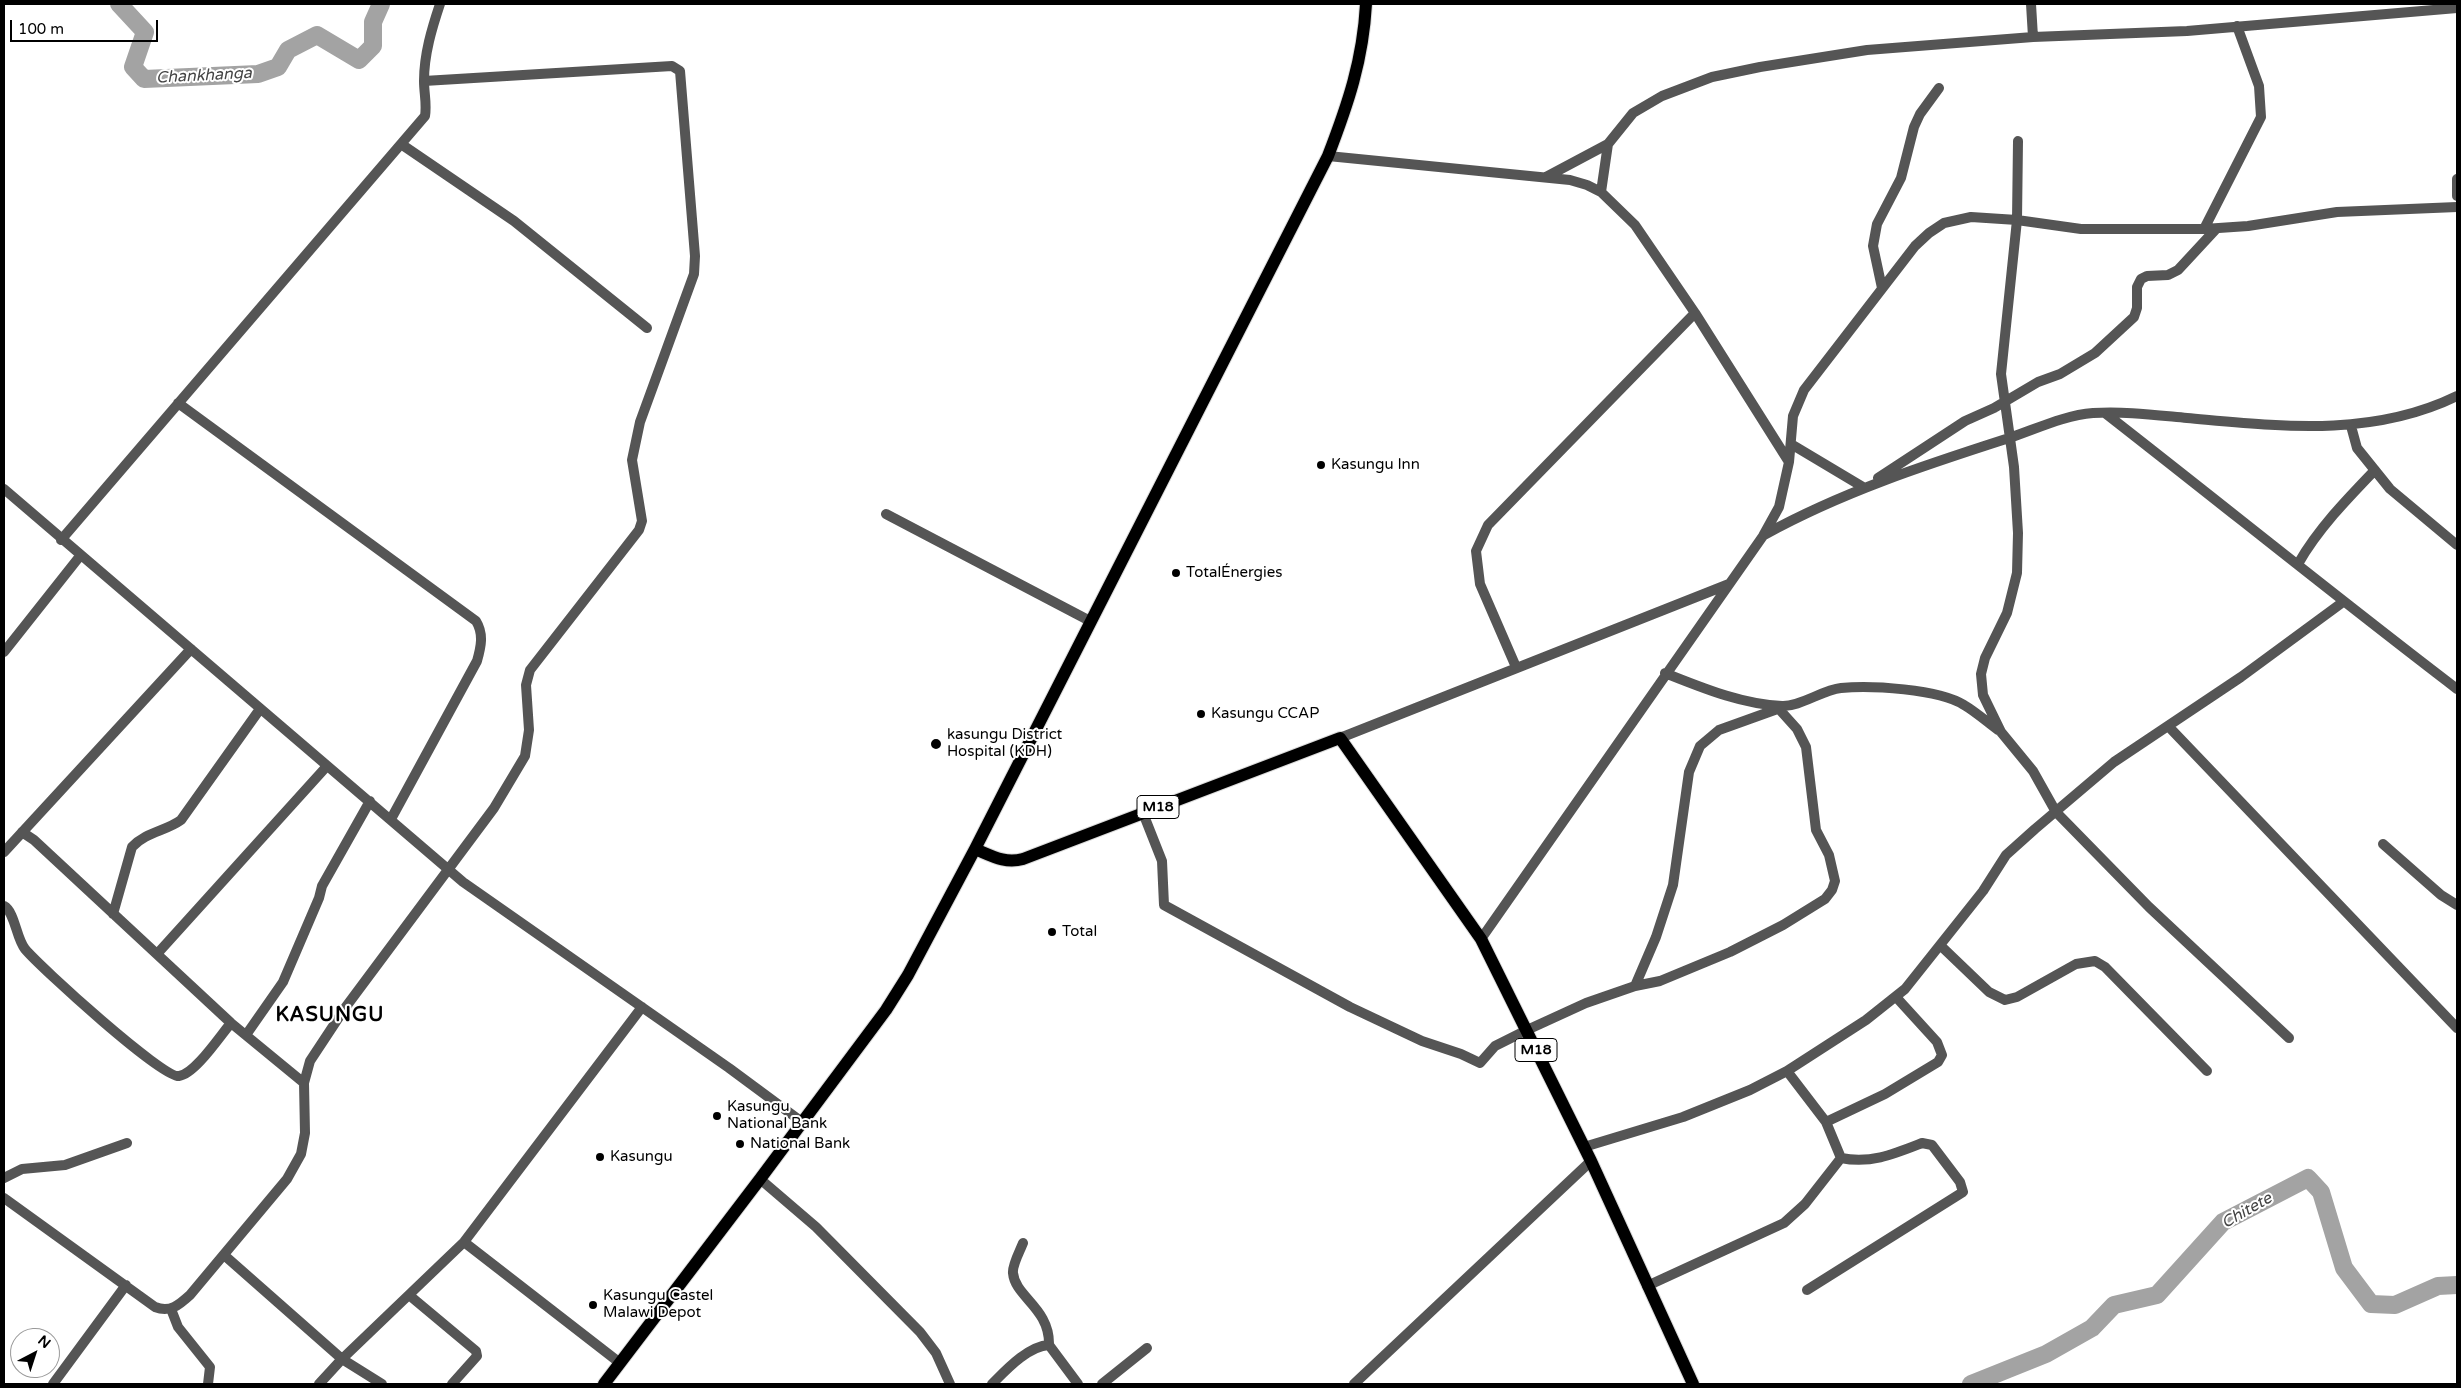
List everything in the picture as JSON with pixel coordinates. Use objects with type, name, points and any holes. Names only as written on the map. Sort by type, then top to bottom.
[{"type":"main road","points":[[604,1384],[760,1179],[897,993],[975,850],[1328,156],[1352,92],[1365,33],[1366,4]]},
{"type":"main road","name":"M18","points":[[975,850],[1013,862],[1340,738],[1481,939],[1584,1147],[1693,1384]]},
{"type":"street","points":[[61,540],[425,116],[427,107],[424,81],[426,58],[440,4]]},
{"type":"street","points":[[2031,4],[2033,37]]},
{"type":"street","points":[[1545,178],[1608,144],[1633,113],[1646,104],[1712,77],[1867,50],[2033,37],[2125,35],[2457,8]]},
{"type":"street","points":[[2204,229],[2261,117],[2259,86],[2237,26]]},
{"type":"street","points":[[4,1198],[155,1307],[162,1310],[171,1309],[190,1295],[295,1167],[305,1132],[304,1083],[310,1061],[345,1008],[494,808],[525,756],[529,730],[526,685],[530,670],[639,530],[642,521],[632,460],[640,422],[694,274],[695,256],[680,73],[676,67],[672,66],[424,81]]},
{"type":"street","points":[[1882,288],[1873,246],[1877,224],[1901,178],[1914,127],[1920,114],[1939,88]]},
{"type":"street","points":[[2018,141],[2017,220],[2002,355],[2004,402],[2010,438],[2018,533],[2017,573],[2007,613],[1986,658],[1981,674],[1983,695],[2001,732],[2033,772],[2056,812],[2149,907],[2289,1038]]},
{"type":"street","points":[[401,144],[514,221],[647,328]]},
{"type":"street","points":[[1601,192],[1608,144]]},
{"type":"street","points":[[1328,156],[1570,180],[1601,192],[1635,226],[1695,313],[1790,462]]},
{"type":"street","points":[[2457,179],[2457,196]]},
{"type":"street","points":[[1481,939],[1665,673],[1764,536],[1779,507],[1790,462],[1793,416],[1804,390],[1921,239],[1944,223],[1971,217],[2017,220],[2081,229],[2204,229],[2248,226],[2337,212],[2457,207]]},
{"type":"street","points":[[1867,486],[1950,430],[2038,382],[2060,374],[2096,353],[2134,318],[2137,308],[2137,287],[2141,279],[2147,276],[2168,275],[2178,270],[2216,228]]},
{"type":"street","points":[[1516,667],[1480,584],[1476,551],[1488,525],[1695,313]]},
{"type":"street","points":[[1764,536],[1818,506],[1867,486],[2083,415],[2137,413],[2249,423],[2351,426],[2422,412],[2457,396]]},
{"type":"street","points":[[178,403],[476,621],[480,626],[482,637],[477,661],[391,820]]},
{"type":"street","points":[[2105,413],[2298,564],[2343,602],[2457,689]]},
{"type":"street","points":[[2351,426],[2357,448],[2390,489],[2457,545]]},
{"type":"street","points":[[1791,444],[1867,486]]},
{"type":"street","points":[[2298,564],[2308,546],[2348,498],[2375,470]]},
{"type":"street","points":[[4,489],[61,540],[463,882],[730,1068],[802,1122]]},
{"type":"street","points":[[886,514],[1090,621]]},
{"type":"street","points":[[4,652],[80,556]]},
{"type":"street","points":[[1340,738],[1729,584]]},
{"type":"street","points":[[1584,1147],[1712,1106],[1786,1071],[1832,1044],[1896,998],[1941,946],[1983,891],[2006,855],[2114,762],[2169,727],[2343,602]]},
{"type":"street","points":[[4,852],[191,649]]},
{"type":"street","points":[[1143,813],[1162,861],[1164,905],[1176,914],[1350,1007],[1422,1041],[1461,1054],[1480,1063],[1495,1046],[1586,1003],[1635,986],[1660,981],[1730,952],[1784,925],[1825,899],[1832,890],[1835,881],[1829,856],[1816,830],[1806,746],[1782,708],[1721,694],[1665,673]]},
{"type":"street","points":[[1635,986],[1656,937],[1673,885],[1689,772],[1700,746],[1720,730],[1840,688],[1893,689],[1933,694],[1964,704],[2001,732]]},
{"type":"street","points":[[113,914],[132,847],[139,839],[174,825],[181,820],[260,709]]},
{"type":"street","points":[[2169,727],[2457,1028]]},
{"type":"street","points":[[156,954],[327,766]]},
{"type":"street","points":[[246,1035],[283,982],[319,898],[322,886],[370,802]]},
{"type":"street","points":[[22,832],[34,840],[231,1023],[304,1083]]},
{"type":"street","points":[[2384,844],[2457,906]]},
{"type":"street","points":[[4,906],[10,911],[14,925],[26,950],[132,1046],[170,1075],[178,1077],[192,1069],[231,1023]]},
{"type":"street","points":[[1941,946],[1989,992],[2005,1000],[2017,997],[2076,964],[2086,960],[2095,961],[2105,967],[2207,1071]]},
{"type":"street","points":[[1826,1122],[1885,1094],[1938,1062],[1942,1055],[1937,1042],[1896,998]]},
{"type":"street","points":[[319,1384],[342,1359],[464,1242],[642,1008]]},
{"type":"street","points":[[1786,1071],[1826,1122],[1842,1158]]},
{"type":"street","points":[[4,1178],[22,1169],[65,1165],[127,1143]]},
{"type":"street","points":[[1807,1290],[1960,1196],[1963,1192],[1960,1182],[1928,1143],[1922,1143],[1875,1159],[1860,1162],[1842,1158]]},
{"type":"street","points":[[1647,1286],[1784,1223],[1805,1204],[1842,1158]]},
{"type":"street","points":[[1354,1384],[1590,1161]]},
{"type":"street","points":[[760,1179],[816,1227],[920,1332],[936,1353],[950,1384]]},
{"type":"street","points":[[464,1242],[620,1362]]},
{"type":"street","points":[[1022,1243],[1013,1272],[1017,1284],[1045,1320],[1049,1332],[1049,1345],[1078,1384]]},
{"type":"street","points":[[224,1255],[342,1359],[382,1384]]},
{"type":"street","points":[[53,1384],[126,1285]]},
{"type":"street","points":[[409,1295],[476,1351],[477,1356],[452,1384]]},
{"type":"street","points":[[171,1309],[178,1327],[210,1367],[208,1384]]},
{"type":"street","points":[[992,1384],[1003,1372],[1039,1345],[1049,1345]]},
{"type":"street","points":[[1102,1384],[1147,1348]]},
{"type":"waterway","name":"Chankhanga","points":[[119,4],[145,32],[133,67],[144,79],[258,74],[278,67],[288,50],[317,35],[359,60],[373,46],[373,22],[381,4]]},
{"type":"waterway","name":"Chitete","points":[[1971,1384],[2046,1354],[2092,1328],[2114,1305],[2157,1295],[2223,1222],[2308,1178],[2321,1192],[2344,1268],[2371,1304],[2395,1305],[2438,1286],[2457,1285]]},
{"type":"place","name":"Kasungu Inn","points":[[1321,465]]},
{"type":"place","name":"TotalÉnergies","points":[[1176,573]]},
{"type":"place","name":"Kasungu CCAP","points":[[1201,714]]},
{"type":"place","name":"kasungu District Hospital (KDH)","points":[[936,744]]},
{"type":"place","name":"Total","points":[[1052,932]]},
{"type":"place","name":"Kasungu National Bank","points":[[717,1116]]},
{"type":"place","name":"National Bank","points":[[740,1144]]},
{"type":"place","name":"Kasungu","points":[[600,1157]]},
{"type":"place","name":"Kasungu Castel Malawi Depot","points":[[593,1305]]},
{"type":"district","name":"KASUNGU","points":[[330,1016]]}]
